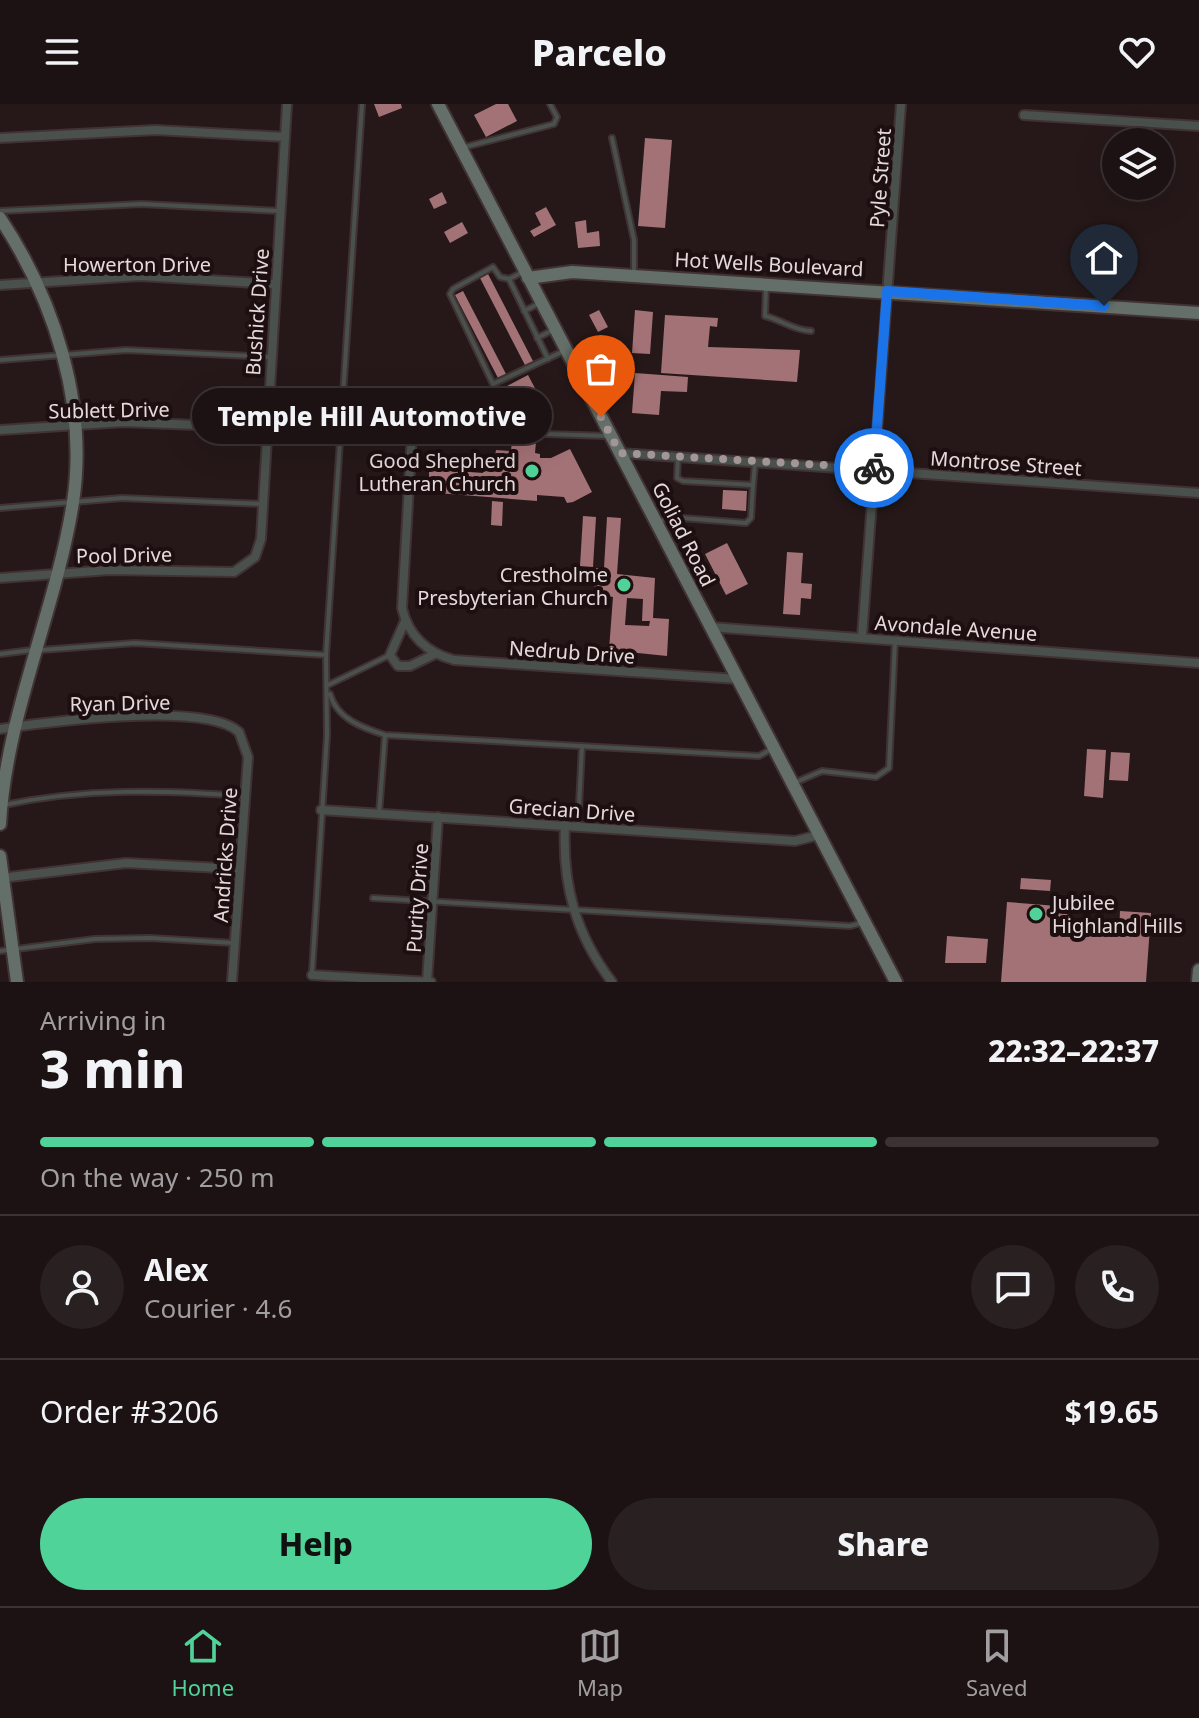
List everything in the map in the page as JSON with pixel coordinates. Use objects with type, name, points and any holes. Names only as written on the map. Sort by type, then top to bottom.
[{"type":"street","name":"Bushick Drive","points":[[248,565],[258,550],[263,504],[287,104]]},
{"type":"street","name":"Pyle Street","points":[[862,637],[901,104]]},
{"type":"street","name":"Goliad Road","points":[[440,105],[896,982]]},
{"type":"street","points":[[1024,115],[1199,126]]},
{"type":"street","points":[[0,138],[141,130],[285,137]]},
{"type":"street","points":[[0,218],[36,281],[63,354],[73,425],[73,500],[16,727],[0,824]]},
{"type":"street","name":"Hot Wells Boulevard","points":[[526,275],[572,272],[634,275],[1199,313]]},
{"type":"street","name":"Howerton Drive","points":[[0,285],[140,276],[275,284]]},
{"type":"street","points":[[405,621],[390,655],[398,666],[410,666],[435,654],[414,635],[405,621],[402,608],[413,415]]},
{"type":"street","name":"Sublett Drive","points":[[0,430],[124,422],[266,428]]},
{"type":"street","name":"Montrose Street","points":[[620,453],[1199,493]]},
{"type":"street","name":"Pool Drive","points":[[0,578],[110,570],[222,573],[248,565]]},
{"type":"street","name":"Avondale Avenue","points":[[710,627],[1199,663]]},
{"type":"street","name":"Nedrub Drive","points":[[435,654],[454,660],[737,679]]},
{"type":"street","name":"Ryan Drive","points":[[0,729],[85,718],[172,717],[217,720],[239,732]]},
{"type":"street","name":"Andricks Drive","points":[[232,982],[247,747],[239,732]]},
{"type":"street","name":"Grecian Drive","points":[[321,810],[795,841],[819,835]]},
{"type":"street","name":"Purity Drive","points":[[429,982],[438,817]]},
{"type":"street","points":[[565,825],[565,872],[573,911],[587,946],[612,982]]},
{"type":"street","points":[[0,856],[6,950],[17,982]]},
{"type":"street","points":[[1,878],[126,863],[239,869]]},
{"type":"street","points":[[1198,982],[1199,970]]},
{"type":"street","points":[[317,978],[429,982]]},
{"type":"lane","points":[[317,978],[328,685],[326,655],[362,104]]},
{"type":"lane","points":[[461,148],[554,124],[557,117],[550,104]]},
{"type":"lane","points":[[612,138],[634,240],[634,275]]},
{"type":"lane","points":[[0,211],[141,204],[280,211]]},
{"type":"lane","points":[[526,275],[509,279],[500,277],[493,267],[453,289],[450,294],[493,384],[566,350]]},
{"type":"lane","points":[[509,279],[548,359]]},
{"type":"lane","points":[[766,283],[765,316],[777,318],[793,330],[811,331]]},
{"type":"lane","points":[[524,311],[541,302]]},
{"type":"lane","points":[[537,338],[555,329]]},
{"type":"lane","points":[[0,360],[126,350],[270,357]]},
{"type":"lane","points":[[413,415],[421,405],[500,412],[511,419],[515,433]]},
{"type":"lane","points":[[411,438],[515,433],[611,435]]},
{"type":"lane","points":[[678,457],[677,478],[683,481],[753,485]]},
{"type":"lane","points":[[656,522],[670,517],[746,523],[751,518],[755,462]]},
{"type":"lane","points":[[0,508],[73,500],[160,498],[263,504]]},
{"type":"lane","points":[[792,783],[822,771],[876,777],[889,768],[895,640]]},
{"type":"lane","points":[[0,654],[148,643],[326,655]]},
{"type":"lane","points":[[328,685],[390,655]]},
{"type":"lane","points":[[328,685],[332,701],[344,716],[360,727],[385,735],[759,756],[773,748]]},
{"type":"lane","points":[[379,814],[385,735]]},
{"type":"lane","points":[[578,826],[582,746]]},
{"type":"lane","points":[[1,805],[44,797],[100,793],[171,791],[245,796]]},
{"type":"lane","points":[[373,898],[850,926],[864,922]]},
{"type":"lane","points":[[6,950],[106,939],[234,943]]},
{"type":"building","points":[[374,104],[401,104],[402,108],[379,117]]},
{"type":"building","points":[[496,104],[508,104],[517,121],[486,137],[474,115]]},
{"type":"building","points":[[645,138],[672,140],[665,228],[638,226]]},
{"type":"building","points":[[442,192],[447,203],[434,209],[429,199]]},
{"type":"building","points":[[546,207],[556,225],[534,237],[530,231],[541,225],[535,213]]},
{"type":"building","points":[[586,220],[587,233],[599,231],[600,246],[578,248],[575,222]]},
{"type":"building","points":[[462,222],[468,233],[450,243],[444,232]]},
{"type":"building","points":[[488,274],[534,363],[526,367],[480,278]]},
{"type":"building","points":[[463,291],[506,374],[498,378],[455,295]]},
{"type":"building","points":[[599,310],[608,327],[598,332],[589,315]]},
{"type":"building","points":[[635,310],[653,312],[650,354],[632,353]]},
{"type":"building","points":[[665,315],[718,318],[717,327],[710,326],[708,347],[800,350],[797,382],[661,373]]},
{"type":"building","points":[[635,373],[688,377],[687,392],[661,391],[659,415],[632,413]]},
{"type":"building","points":[[528,375],[546,409],[523,421],[505,387]]},
{"type":"building","name":"Good Shepherd Lutheran Church","points":[[512,440],[536,442],[535,453],[540,454],[540,458],[551,458],[570,449],[592,492],[567,503],[564,497],[537,495],[537,501],[437,493],[438,481],[429,481],[429,469],[483,473],[488,455],[495,456],[496,450],[511,451]]},
{"type":"building","points":[[723,490],[747,491],[746,511],[722,509]]},
{"type":"building","points":[[492,501],[503,502],[502,526],[491,525]]},
{"type":"building","points":[[583,516],[596,517],[593,567],[580,566]]},
{"type":"building","name":"Crestholme Presbyterian Church","points":[[607,517],[621,518],[617,574],[655,578],[653,618],[669,619],[667,656],[609,650],[613,597],[594,594],[596,568],[604,568]],"holes":[[[627,598],[643,599],[642,621],[650,621],[649,626],[625,625]]]},
{"type":"building","points":[[727,543],[748,584],[726,595],[705,554]]},
{"type":"building","points":[[787,552],[803,553],[801,583],[812,584],[811,599],[801,598],[800,615],[783,614]]},
{"type":"building","points":[[1087,749],[1106,750],[1103,798],[1084,796]]},
{"type":"building","points":[[1111,752],[1130,753],[1128,781],[1109,780]]},
{"type":"building","points":[[1021,878],[1051,880],[1050,891],[1020,889]]},
{"type":"building","points":[[1007,902],[1070,907],[1068,929],[1119,933],[1120,911],[1151,913],[1146,982],[1001,982]]},
{"type":"building","points":[[947,936],[988,939],[986,963],[945,963]]},
{"type":"way so far","points":[[601,417],[620,453],[874,468]]},
{"type":"place","name":"Temple Hill Automotive","points":[[601,417]]},
{"type":"place","name":"Good Shepherd Lutheran Church","points":[[532,471]]},
{"type":"place","name":"Crestholme Presbyterian Church","points":[[624,585]]},
{"type":"place","name":"Jubilee Highland Hills","points":[[1036,914]]},
{"type":"route","points":[[874,468],[887,291],[1104,306]]}]
